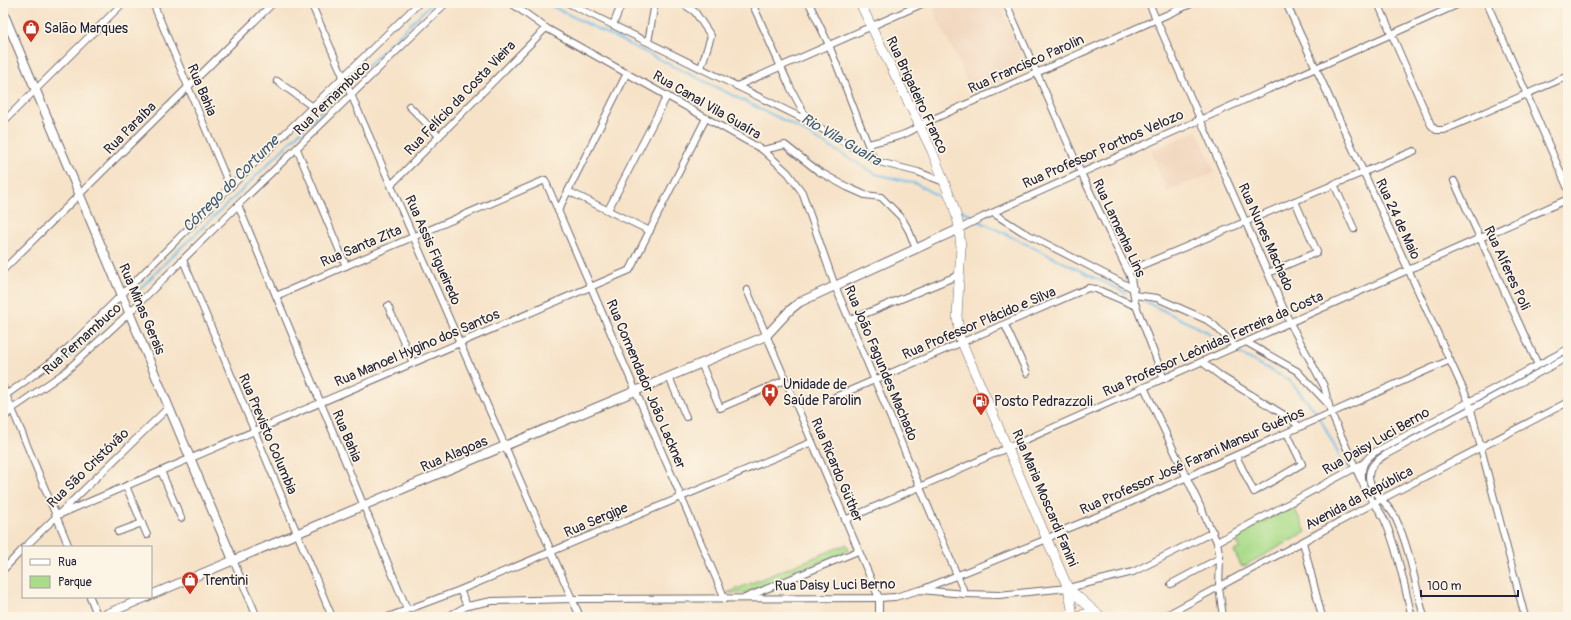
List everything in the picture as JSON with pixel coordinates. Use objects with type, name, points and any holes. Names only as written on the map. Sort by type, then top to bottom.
[{"type":"main road","name":"Rua Brigadeiro Franco","points":[[860,3],[871,27],[884,64],[917,127],[927,153],[944,182],[956,213],[959,230]]},
{"type":"main road","name":"Rua Maria Moscardi Fanini","points":[[959,230],[961,247],[957,316],[962,343],[1068,588],[1072,617]]},
{"type":"main road","points":[[1068,588],[1100,616]]},
{"type":"main road","points":[[1079,617],[1084,614],[1100,616]]},
{"type":"street","points":[[3,122],[123,3]]},
{"type":"street","name":"Rua Bahia","points":[[153,3],[230,187]]},
{"type":"street","name":"Rua Paraíba","points":[[3,270],[273,3]]},
{"type":"street","name":"Rua Assis Figueiredo","points":[[311,3],[552,552],[579,617]]},
{"type":"street","name":"Rua Pernambuco","points":[[6,395],[60,355],[419,3]]},
{"type":"street","name":"Rua Pernambuco","points":[[3,419],[12,409],[64,373],[129,313],[446,3]]},
{"type":"street","name":"Rua Canal Vila Guaíra","points":[[512,3],[546,28],[763,150],[785,145],[818,171],[847,187],[865,196],[882,197],[901,217],[909,231],[916,249]]},
{"type":"street","name":"Rua Canal Vila Guaíra","points":[[568,3],[808,121],[874,160],[883,164],[918,172],[944,182]]},
{"type":"street","points":[[613,25],[622,3]]},
{"type":"street","points":[[648,42],[655,3]]},
{"type":"street","points":[[683,3],[695,12],[711,36],[701,68]]},
{"type":"street","points":[[752,3],[780,67],[808,121]]},
{"type":"street","points":[[809,3],[829,45],[874,160]]},
{"type":"street","points":[[737,86],[924,3]]},
{"type":"street","name":"Rua Lamenha Lins","points":[[1006,3],[1081,173],[1128,271],[1136,306],[1164,379]]},
{"type":"street","name":"Rua Nunes Machado","points":[[1150,3],[1290,323],[1324,386],[1331,413],[1364,488],[1385,521],[1390,533],[1412,617]]},
{"type":"street","name":"Rua Francisco Parolin","points":[[868,144],[901,135],[1193,3]]},
{"type":"street","name":"Rua 24 de Maio","points":[[1286,3],[1469,402],[1482,447],[1525,617]]},
{"type":"street","points":[[1378,3],[1431,125],[1436,130],[1444,130],[1568,76]]},
{"type":"street","name":"Rua Professor Porthos Velozo","points":[[766,336],[795,306],[808,297],[1461,3]]},
{"type":"street","points":[[1487,3],[1568,189]]},
{"type":"street","name":"Rua Minas Gerais","points":[[3,12],[257,617]]},
{"type":"street","name":"Rua Felício da Costa Vieira","points":[[391,185],[546,28]]},
{"type":"street","points":[[558,211],[627,74]]},
{"type":"street","points":[[277,81],[313,107]]},
{"type":"street","points":[[608,210],[667,96]]},
{"type":"street","points":[[409,106],[439,136]]},
{"type":"street","name":"Rua Manoel Hygino dos Santos","points":[[56,516],[630,270],[706,118]]},
{"type":"street","points":[[296,149],[346,266]]},
{"type":"street","name":"Rua João Fagundes Machado","points":[[763,150],[788,173],[802,192],[835,286],[964,594]]},
{"type":"street","points":[[1128,271],[1414,151]]},
{"type":"street","name":"Rua Canal Vila Guaíra","points":[[918,172],[940,173]]},
{"type":"street","name":"Rua Santa Zita","points":[[276,296],[545,180]]},
{"type":"street","name":"Rua Comendador João Lackner","points":[[545,180],[725,599]]},
{"type":"street","name":"Rua Alferes Poli","points":[[1454,181],[1538,365]]},
{"type":"street","points":[[1334,184],[1354,229]]},
{"type":"street","points":[[568,191],[650,231]]},
{"type":"street","name":"Rua Professor Leônidas Ferreira da Costa","points":[[845,520],[1568,199]]},
{"type":"street","points":[[1268,273],[1317,252],[1295,201]]},
{"type":"street","name":"Rua Bahia","points":[[238,205],[407,609]]},
{"type":"street","points":[[993,213],[1023,232],[1134,292],[1157,298],[1207,320],[1236,347]]},
{"type":"street","name":"Rua Previsto Columbia","points":[[183,260],[332,617]]},
{"type":"street","points":[[850,320],[959,275]]},
{"type":"street","name":"Rua Professor Plácido e Silva","points":[[835,397],[1006,325],[1088,288],[1096,289],[1136,306]]},
{"type":"street","name":"Rua Ricardo Güther","points":[[747,290],[879,598],[879,617]]},
{"type":"street","points":[[388,306],[413,363]]},
{"type":"street","points":[[1006,325],[1027,373]]},
{"type":"street","name":"Rua Alagoas","points":[[152,595],[766,336]]},
{"type":"street","points":[[1246,342],[1297,371],[1328,404]]},
{"type":"street","name":"Rua Daisy Luci Berno","points":[[1217,542],[1364,464],[1375,452],[1568,349]]},
{"type":"street","name":"Rua Daisy Luci Berno","points":[[1382,499],[1374,489],[1369,477],[1371,468],[1385,455],[1568,357]]},
{"type":"street","name":"Rua Professor José Farani Mansur Guérios","points":[[920,590],[1047,539],[1450,360]]},
{"type":"street","points":[[1202,362],[1222,377],[1289,418],[1300,427]]},
{"type":"street","points":[[701,364],[720,408],[785,380]]},
{"type":"street","points":[[669,377],[686,417]]},
{"type":"street","points":[[3,387],[69,546]]},
{"type":"street","points":[[1144,387],[1214,532],[1220,558],[1219,587],[1223,617]]},
{"type":"street","points":[[1567,402],[1568,410]]},
{"type":"street","name":"Avenida da República","points":[[1163,617],[1374,503],[1567,402]]},
{"type":"street","name":"Rua São Cristóvão","points":[[26,546],[169,406]]},
{"type":"street","points":[[1236,456],[1254,492],[1302,464],[1287,433]]},
{"type":"street","name":"Rua Sergipe","points":[[388,617],[460,590],[812,442]]},
{"type":"street","points":[[1361,480],[1364,464]]},
{"type":"street","points":[[161,470],[181,518]]},
{"type":"street","points":[[126,486],[147,535]]},
{"type":"street","points":[[1382,499],[1394,516],[1401,532],[1424,617]]},
{"type":"street","points":[[118,532],[142,523]]},
{"type":"street","name":"Rua Daisy Luci Berno","points":[[447,617],[467,606],[492,601],[572,599],[879,598],[895,597],[920,590],[964,594],[1014,594],[1068,588],[1134,572],[1214,532]]},
{"type":"street","points":[[1303,542],[1322,617]]},
{"type":"street","points":[[3,570],[22,550]]},
{"type":"street","points":[[744,598],[858,551]]},
{"type":"street","points":[[1171,584],[1220,558]]},
{"type":"street","points":[[460,590],[467,606]]},
{"type":"street","points":[[90,598],[99,617],[145,598]]},
{"type":"shaded area","points":[[946,3],[999,3],[1028,69],[973,94],[933,9]]},
{"type":"shaded area","points":[[1197,131],[1215,172],[1167,192],[1151,151]]},
{"type":"green space","points":[[1293,505],[1306,532],[1242,567],[1234,551],[1240,548],[1235,537]]},
{"type":"green space","points":[[847,544],[849,550],[745,593],[727,593]]},
{"type":"waterway","name":"Córrego do Cortume","points":[[353,80],[432,3]]},
{"type":"waterway","name":"Rio Vila Guaíra","points":[[545,3],[791,124],[876,174],[917,184],[948,202]]},
{"type":"waterway","name":"Córrego do Cortume","points":[[133,296],[345,87]]},
{"type":"waterway","name":"Rio Vila Guaíra","points":[[957,208],[976,218]]},
{"type":"waterway","name":"Rio Vila Guaíra","points":[[979,221],[1126,293]]},
{"type":"waterway","name":"Rio Vila Guaíra","points":[[1144,301],[1207,332],[1223,345]]},
{"type":"waterway","name":"Córrego do Cortume","points":[[46,376],[76,351],[118,310]]},
{"type":"waterway","name":"Rio Vila Guaíra","points":[[1239,353],[1289,380],[1318,414],[1345,467]]},
{"type":"place","name":"Salão Marques","points":[[31,43]]},
{"type":"place","name":"Unidade de Saúde Parolin","points":[[770,407]]},
{"type":"place","name":"Posto Pedrazzoli","points":[[981,416]]},
{"type":"place","name":"Trentini","points":[[190,595]]}]
